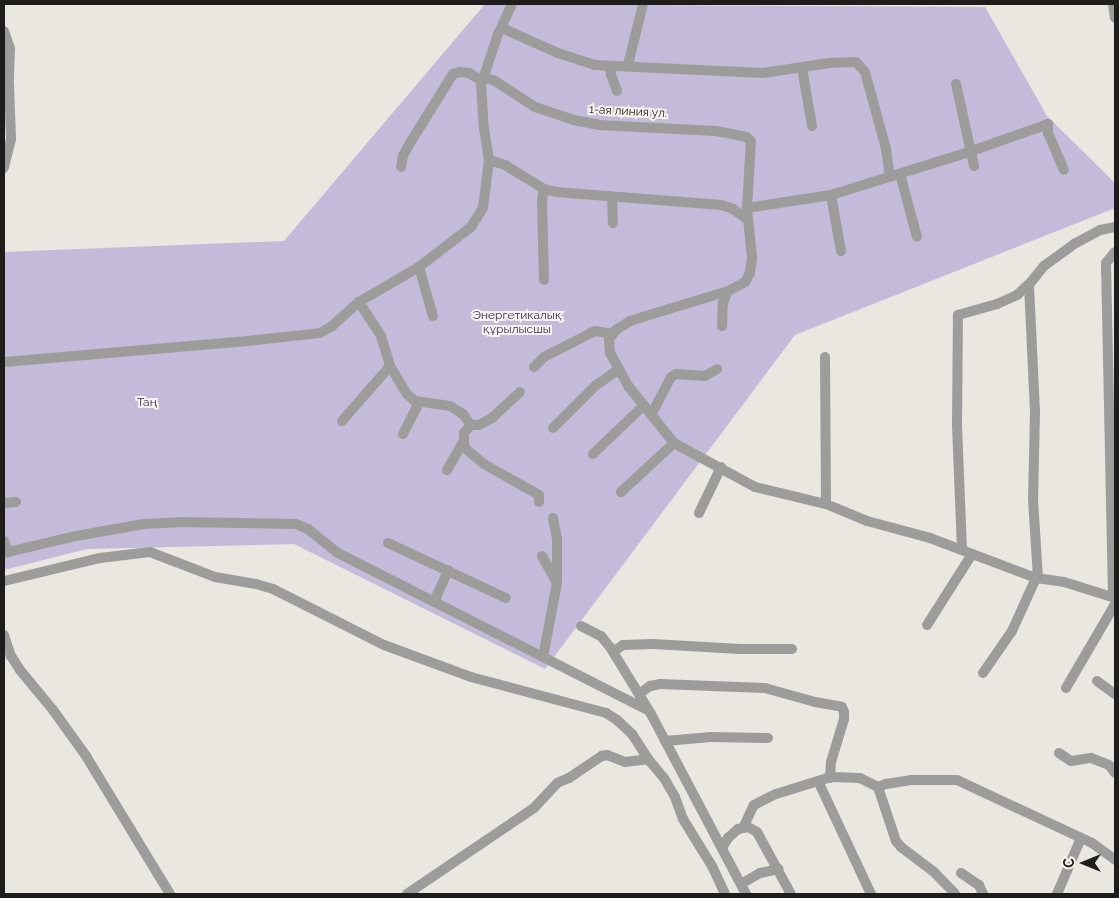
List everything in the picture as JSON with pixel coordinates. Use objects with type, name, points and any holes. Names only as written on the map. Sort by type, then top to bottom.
[{"type":"street","points":[[4,362],[320,333],[332,326],[359,302],[419,267],[472,227],[483,208],[489,160],[484,130],[482,79],[512,4]]},
{"type":"street","points":[[628,66],[643,4]]},
{"type":"street","points":[[1113,4],[1115,18]]},
{"type":"street","points":[[502,28],[594,65],[763,73],[849,61],[856,62],[864,68],[886,149],[890,177]]},
{"type":"street","points":[[4,32],[10,48],[8,84],[11,139],[4,168]]},
{"type":"street","points":[[610,66],[610,75],[617,91]]},
{"type":"street","points":[[802,68],[812,126]]},
{"type":"street","name":"1-ая линия ул.","points":[[401,167],[402,156],[453,74],[465,72],[482,79],[495,81],[535,107],[574,120],[599,125],[716,131],[746,137],[752,142],[747,214]]},
{"type":"street","points":[[956,84],[969,152],[974,166]]},
{"type":"street","points":[[489,160],[505,165],[544,189],[721,206],[747,214],[832,195],[969,152],[1048,124],[1048,133],[1064,170]]},
{"type":"street","points":[[900,174],[917,237]]},
{"type":"street","points":[[544,189],[542,200],[544,280]]},
{"type":"street","points":[[832,195],[841,251]]},
{"type":"street","points":[[612,197],[613,223]]},
{"type":"street","points":[[747,214],[751,267],[745,282],[728,291],[637,318],[622,325],[612,334],[610,339],[610,353],[619,369],[643,406],[674,443],[755,487],[826,504],[867,521],[930,538],[1037,578],[1064,582],[1114,599]]},
{"type":"street","points":[[927,625],[967,552],[957,424],[958,315],[1007,300],[1028,285],[1044,266],[1074,244],[1100,230],[1115,227]]},
{"type":"street","points":[[1066,688],[1114,599],[1106,263],[1115,252]]},
{"type":"street","points":[[419,267],[434,316]]},
{"type":"street","points":[[983,673],[1012,631],[1037,578],[1034,499],[1035,413],[1028,285]]},
{"type":"street","points":[[722,326],[723,303],[728,291]]},
{"type":"street","points":[[359,302],[381,336],[390,366],[407,394],[420,402],[457,409],[471,425]]},
{"type":"street","points":[[534,367],[540,360],[595,331],[612,334]]},
{"type":"street","points":[[825,357],[826,504]]},
{"type":"street","points":[[342,421],[390,366]]},
{"type":"street","points":[[553,428],[595,386],[619,369]]},
{"type":"street","points":[[651,415],[671,377],[676,374],[706,376],[717,369]]},
{"type":"street","points":[[520,392],[484,424],[471,425],[464,433],[464,440],[466,449],[473,456],[498,473],[539,495],[539,502]]},
{"type":"street","points":[[403,434],[420,402]]},
{"type":"street","points":[[593,454],[643,406]]},
{"type":"street","points":[[447,470],[464,440]]},
{"type":"street","points":[[621,492],[674,443]]},
{"type":"street","points":[[699,513],[721,467]]},
{"type":"street","points":[[4,504],[16,502]]},
{"type":"street","points":[[543,657],[557,579],[557,539],[553,518]]},
{"type":"street","points":[[4,541],[6,553],[76,536],[144,524],[178,522],[296,524],[308,529],[336,552],[648,710]]},
{"type":"street","points":[[388,543],[448,570],[472,584],[506,598]]},
{"type":"street","points":[[4,581],[100,558],[150,552],[165,556],[215,577],[273,589],[384,644],[471,677],[606,714],[617,720],[632,734],[648,759],[664,778],[675,796],[683,819],[712,866],[724,894]]},
{"type":"street","points":[[542,556],[557,579]]},
{"type":"street","points":[[434,602],[448,570]]},
{"type":"street","points":[[581,626],[601,636],[639,694],[746,894]]},
{"type":"street","points":[[4,635],[11,656],[86,756],[170,894]]},
{"type":"street","points":[[613,652],[623,645],[644,644],[740,649],[792,648]]},
{"type":"street","points":[[1097,680],[1115,694]]},
{"type":"street","points":[[639,694],[650,686],[660,684],[759,687],[774,689],[808,701],[842,707],[844,719],[831,762],[830,778]]},
{"type":"street","points":[[665,741],[711,737],[768,738]]},
{"type":"street","points":[[1059,754],[1071,762],[1092,758],[1110,765],[1115,773]]},
{"type":"street","points":[[407,894],[534,808],[557,783],[569,778],[602,756],[607,755],[625,762],[648,759]]},
{"type":"street","points":[[722,848],[732,834],[744,826],[749,811],[760,801],[818,781],[853,776],[878,787],[911,780],[957,780],[1092,843],[1115,860]]},
{"type":"street","points":[[818,781],[871,894]]},
{"type":"street","points":[[878,787],[896,841],[905,852],[934,872],[956,894]]},
{"type":"street","points":[[744,826],[760,835],[791,894]]},
{"type":"street","points":[[1057,894],[1081,838]]},
{"type":"street","points":[[741,884],[760,873],[779,870]]},
{"type":"street","points":[[961,873],[979,885],[983,894]]},
{"type":"green space","name":"Энергетикалық құрылысшы","points":[[485,4],[985,7],[1047,116],[1115,183],[1115,208],[795,335],[545,669],[294,544],[87,549],[4,570],[4,252],[284,241]]},
{"type":"park label","name":"Таң","points":[[147,403]]}]
